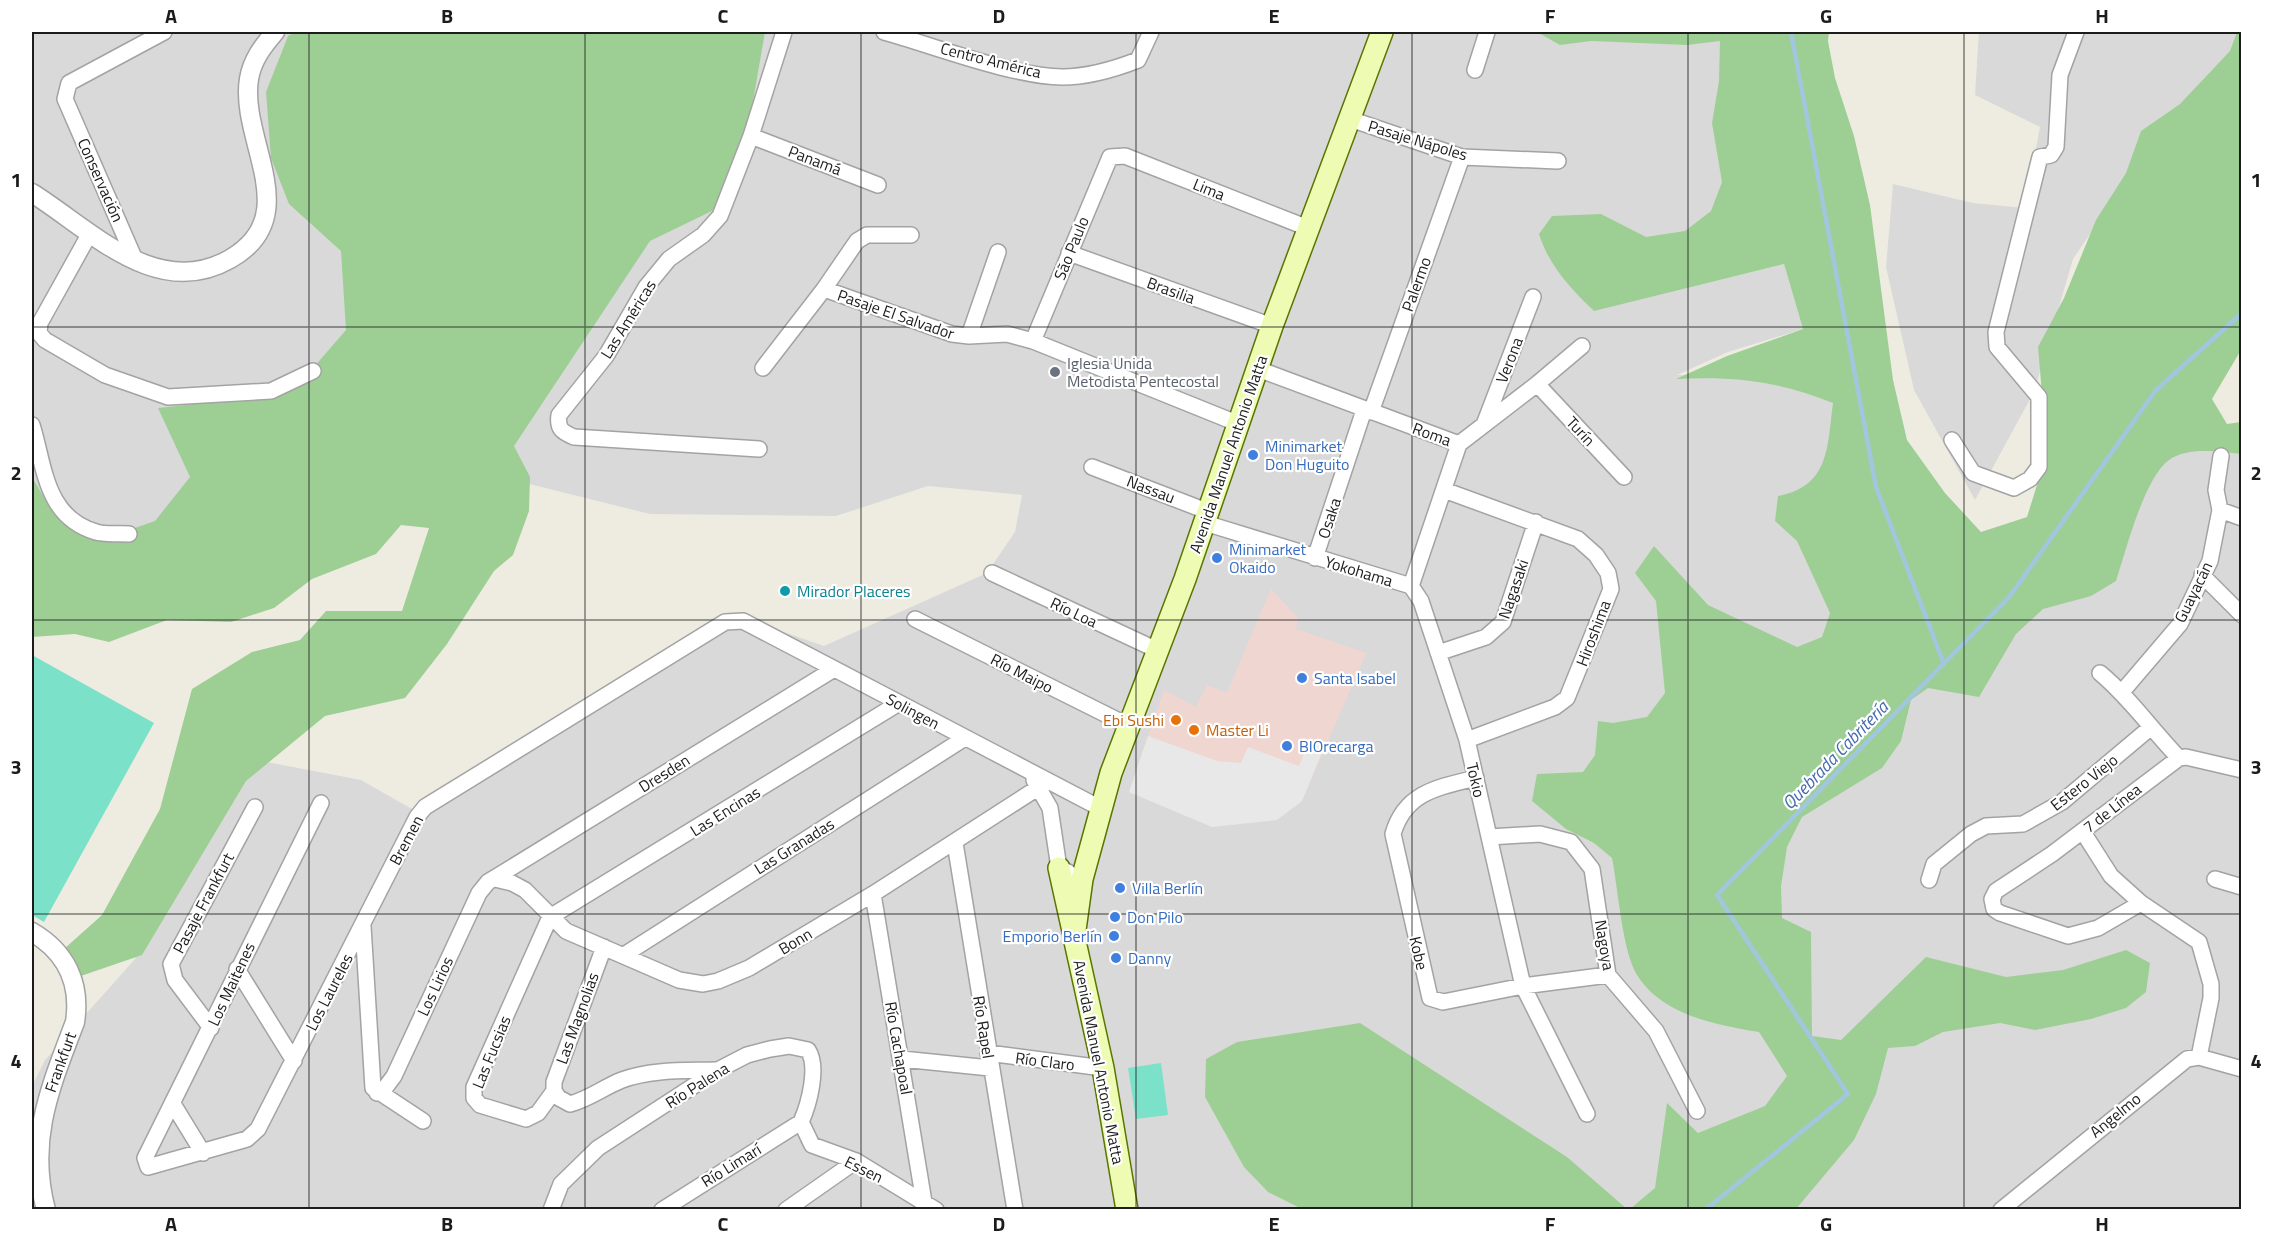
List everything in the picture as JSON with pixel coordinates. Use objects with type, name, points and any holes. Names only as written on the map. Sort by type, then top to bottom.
[{"type":"main road","name":"Avenida Manuel Antonio Matta","points":[[1127,1209],[1103,1068],[1074,937],[1082,879],[1100,808],[1129,726],[1207,517],[1272,326],[1382,32]]},
{"type":"main road","points":[[1059,868],[1074,937]]},
{"type":"street","name":"Conservación","points":[[136,262],[65,99],[69,83],[164,32]]},
{"type":"street","points":[[32,193],[136,262],[166,272],[191,274],[217,267],[241,253],[258,234],[266,216],[267,187],[249,108],[249,80],[254,62],[275,32]]},
{"type":"street","name":"Las Américas","points":[[759,449],[574,437],[562,432],[558,424],[559,415],[606,356],[646,287],[669,259],[703,235],[720,216],[751,136],[784,32]]},
{"type":"street","name":"Centro América","points":[[884,32],[1011,68],[1063,77],[1118,68],[1138,60],[1151,32]]},
{"type":"street","points":[[1475,70],[1487,32]]},
{"type":"street","points":[[1952,440],[1973,473],[2014,488],[2030,479],[2039,467],[2039,397],[1997,347],[1996,332],[2040,157],[2051,155],[2056,147],[2060,75],[2076,32]]},
{"type":"street","name":"Pasaje Nápoles","points":[[1350,119],[1462,157],[1558,161]]},
{"type":"street","name":"Panamá","points":[[751,136],[879,185]]},
{"type":"street","name":"Lima","points":[[1110,157],[1125,156],[1308,228]]},
{"type":"street","name":"São Paulo","points":[[1033,341],[1110,157]]},
{"type":"street","name":"Palermo","points":[[1368,411],[1462,157]]},
{"type":"street","points":[[90,233],[40,323],[39,333],[45,340],[105,375],[168,397],[271,391],[313,371]]},
{"type":"street","points":[[763,368],[824,289],[857,241],[867,235],[911,235]]},
{"type":"street","points":[[969,336],[998,252]]},
{"type":"street","name":"Brasilia","points":[[1069,253],[1272,326]]},
{"type":"street","name":"Pasaje El Salvador","points":[[824,289],[952,334],[969,336],[1007,334],[1033,341],[1239,424]]},
{"type":"street","name":"Verona","points":[[1485,422],[1533,297]]},
{"type":"street","name":"Roma","points":[[1258,369],[1459,444],[1538,384],[1582,346]]},
{"type":"street","name":"Turín","points":[[1538,384],[1624,477]]},
{"type":"street","name":"Osaka","points":[[1316,558],[1368,411]]},
{"type":"street","points":[[32,425],[52,498],[73,520],[96,533],[129,534]]},
{"type":"street","points":[[1410,586],[1459,444]]},
{"type":"street","name":"Guayacán","points":[[2122,692],[2180,624],[2210,561],[2220,510],[2216,490],[2221,456]]},
{"type":"street","name":"Nassau","points":[[1092,467],[1207,517]]},
{"type":"street","name":"Hiroshima","points":[[1444,490],[1578,539],[1596,555],[1608,573],[1611,589],[1567,698],[1555,708],[1467,740]]},
{"type":"street","points":[[2220,510],[2241,518]]},
{"type":"street","name":"Yokohama","points":[[1207,517],[1316,558],[1410,586]]},
{"type":"street","name":"Nagasaki","points":[[1438,652],[1486,637],[1503,622],[1536,522]]},
{"type":"street","name":"Río Loa","points":[[992,573],[1157,650]]},
{"type":"street","points":[[2202,575],[2241,615]]},
{"type":"street","name":"Tokio","points":[[1410,586],[1420,602],[1467,740],[1522,986],[1587,1114]]},
{"type":"street","name":"Río Maipo","points":[[915,619],[1129,726]]},
{"type":"street","name":"Solingen","points":[[725,622],[743,621],[1030,772],[1043,785]]},
{"type":"street","name":"Bremen","points":[[363,923],[417,817],[425,807],[725,622]]},
{"type":"street","name":"Dresden","points":[[495,879],[834,669]]},
{"type":"street","points":[[2100,673],[2122,692],[2150,728],[2179,758],[2186,757],[2241,770]]},
{"type":"street","name":"Las Encinas","points":[[550,917],[899,703]]},
{"type":"street","name":"Estero Viejo","points":[[1929,880],[1934,864],[1971,834],[1986,826],[2023,824],[2062,802],[2150,728]]},
{"type":"street","name":"Las Granadas","points":[[624,955],[964,738]]},
{"type":"street","name":"7 de Línea","points":[[2140,903],[2098,928],[2068,936],[2000,914],[1994,909],[1992,894],[2083,831],[2179,758]]},
{"type":"street","name":"Kobe","points":[[1476,778],[1430,789],[1420,795],[1395,828],[1393,843],[1428,994],[1432,1000],[1443,1002],[1522,986],[1608,975]]},
{"type":"street","points":[[1043,785],[1073,795],[1100,808]]},
{"type":"street","points":[[1043,785],[1050,808],[1059,868],[1082,879]]},
{"type":"street","name":"Bonn","points":[[517,864],[550,917],[566,931],[679,980],[703,984],[718,981],[749,968],[955,843],[1043,785]]},
{"type":"street","points":[[1050,808],[1059,798],[1073,795]]},
{"type":"street","name":"Los Maitenes","points":[[146,1165],[145,1158],[321,803]]},
{"type":"street","name":"Pasaje Frankfurt","points":[[211,1028],[175,980],[171,964],[255,807]]},
{"type":"street","points":[[2083,831],[2110,876],[2140,903],[2192,935],[2203,951],[2211,984],[2211,998],[2199,1057],[2241,1069]]},
{"type":"street","name":"Nagoya","points":[[1490,837],[1540,834],[1571,842],[1592,869],[1608,975],[1656,1031],[1697,1111]]},
{"type":"street","name":"Río Rapel","points":[[955,843],[1015,1209]]},
{"type":"street","name":"Bonn","points":[[495,879],[512,882],[541,904]]},
{"type":"street","name":"Los Lirios","points":[[376,1093],[385,1088],[394,1076],[478,893],[495,879]]},
{"type":"street","points":[[2216,879],[2241,886]]},
{"type":"street","name":"Río Cachapoal","points":[[873,894],[930,1206]]},
{"type":"street","name":"Las Fucsias","points":[[550,917],[474,1088],[474,1098],[480,1105],[526,1119],[538,1113],[554,1090]]},
{"type":"street","points":[[363,923],[372,1081],[376,1093],[423,1121]]},
{"type":"street","name":"Los Laureles","points":[[146,1165],[152,1167],[247,1139],[258,1129],[363,923]]},
{"type":"street","name":"Frankfurt","points":[[32,932],[47,941],[67,964],[76,991],[77,1007],[75,1022],[43,1112],[41,1184],[46,1209]]},
{"type":"street","name":"Las Magnolias","points":[[554,1090],[554,1082],[604,947]]},
{"type":"street","points":[[237,969],[294,1061]]},
{"type":"street","name":"Río Palena","points":[[551,1209],[561,1184],[598,1148],[718,1070],[747,1054],[789,1046],[808,1050],[813,1063],[806,1111],[801,1122]]},
{"type":"street","name":"Angelmo","points":[[2001,1209],[2175,1067],[2187,1059],[2199,1057]]},
{"type":"street","name":"Río Claro","points":[[902,1059],[989,1061],[1103,1068]]},
{"type":"street","points":[[554,1090],[559,1098],[570,1104],[584,1100],[622,1080],[660,1071],[718,1070]]},
{"type":"street","points":[[173,1104],[203,1153]]},
{"type":"street","name":"Essen","points":[[801,1122],[812,1145],[856,1161],[930,1206]]},
{"type":"street","name":"Río Limarí","points":[[662,1209],[801,1122]]},
{"type":"street","points":[[796,1207],[856,1161]]},
{"type":"shaded area","points":[[32,32],[309,32],[347,248],[353,333],[198,478],[159,527],[111,543],[43,510],[32,490]]},
{"type":"shaded area","points":[[758,32],[1545,32],[1561,41],[1591,37],[1636,41],[1687,41],[1724,37],[1723,81],[1716,122],[1726,182],[1714,213],[1687,234],[1645,241],[1600,218],[1554,220],[1543,235],[1547,247],[1570,283],[1597,309],[1784,264],[1803,329],[1728,352],[1677,375],[1731,374],[1764,377],[1837,400],[1831,449],[1824,473],[1800,496],[1782,500],[1779,519],[1801,539],[1834,613],[1825,640],[1797,652],[1705,608],[1654,553],[1640,573],[1659,599],[1669,694],[1650,721],[1613,728],[1602,726],[1599,756],[1585,777],[1541,777],[1536,799],[1569,825],[1596,839],[1616,856],[1631,944],[1640,973],[1665,1000],[1721,1022],[1761,1028],[1792,1076],[1767,1110],[1697,1138],[1666,1109],[1658,1192],[1636,1209],[1625,1209],[1567,1161],[1359,1027],[1239,1046],[1210,1062],[1209,1096],[1247,1165],[1270,1188],[1311,1210],[32,1209],[32,1086],[45,1060],[135,959],[241,757],[361,780],[412,809],[735,615],[824,646],[987,573],[1015,532],[1022,495],[928,486],[836,516],[650,514],[525,483],[506,446],[645,236],[708,205],[743,116]]},
{"type":"shaded area","points":[[1979,32],[2241,32],[2233,53],[2130,175],[2073,259],[2034,392],[1975,500],[1914,390],[1886,267],[1893,184],[1973,203],[2025,208],[2040,127],[1975,95]]},
{"type":"shaded area","points":[[2189,449],[2241,450],[2241,1209],[1790,1209],[1850,1138],[1872,1092],[1885,1044],[1914,1042],[1942,1028],[2000,1019],[2035,1026],[2090,1015],[2124,1004],[2142,990],[2146,965],[2125,954],[2064,974],[2006,981],[1925,961],[1840,1044],[1811,1040],[1810,936],[1778,921],[1777,886],[1783,846],[1799,814],[1880,765],[1898,739],[1908,698],[1927,684],[1977,693],[2013,631],[2041,606],[2089,592],[2113,578],[2142,491],[2166,456]]},
{"type":"shaded area","points":[[1271,589],[1298,618],[1296,629],[1366,653],[1302,801],[1277,820],[1212,827],[1129,792],[1164,690],[1196,707],[1207,685],[1227,693]]},
{"type":"shaded area","points":[[32,655],[154,723],[44,922],[32,915]]},
{"type":"shaded area","points":[[1148,736],[1217,761],[1241,763],[1248,747],[1299,766],[1309,741],[1325,745],[1302,801],[1277,820],[1212,827],[1129,792]]},
{"type":"shaded area","points":[[1161,1063],[1168,1115],[1136,1119],[1128,1068]]},
{"type":"green space","points":[[295,32],[765,32],[750,118],[714,210],[650,241],[514,446],[530,477],[529,511],[513,555],[494,571],[447,644],[405,698],[325,716],[246,781],[142,955],[75,978],[64,949],[102,915],[160,809],[192,689],[252,652],[300,640],[326,611],[402,611],[429,528],[401,525],[376,554],[312,579],[274,608],[231,622],[167,620],[109,642],[75,634],[32,637],[32,477],[48,504],[112,536],[155,521],[190,477],[158,408],[268,396],[313,368],[346,330],[341,251],[289,204],[271,158],[266,92],[288,36]]},
{"type":"green space","points":[[1537,32],[1829,32],[1828,41],[1835,78],[1854,136],[1870,205],[1893,380],[1907,440],[1945,493],[1981,532],[2027,517],[2047,453],[2038,347],[2064,298],[2096,220],[2126,173],[2141,131],[2180,104],[2230,51],[2237,32],[2241,32],[2241,350],[2212,399],[2227,424],[2241,422],[2241,454],[2195,451],[2169,460],[2160,469],[2144,498],[2116,581],[2091,596],[2043,609],[2016,634],[1979,697],[1928,688],[1911,700],[1901,741],[1882,768],[1802,817],[1787,847],[1781,886],[1782,918],[1811,932],[1812,1036],[1841,1040],[1926,957],[2006,977],[2063,970],[2126,950],[2150,963],[2146,992],[2126,1008],[2091,1019],[2035,1030],[2000,1023],[1943,1032],[1915,1046],[1888,1048],[1876,1094],[1854,1140],[1796,1209],[1630,1209],[1655,1188],[1667,1103],[1698,1133],[1765,1106],[1787,1076],[1759,1032],[1725,1026],[1691,1016],[1675,1009],[1648,989],[1637,975],[1628,950],[1612,858],[1594,843],[1566,829],[1532,801],[1537,774],[1583,772],[1595,755],[1598,721],[1613,723],[1647,717],[1665,693],[1656,601],[1635,573],[1654,546],[1708,605],[1797,647],[1822,637],[1830,613],[1797,541],[1775,521],[1778,496],[1795,491],[1808,483],[1817,474],[1823,462],[1833,403],[1794,390],[1756,382],[1717,378],[1676,379],[1727,356],[1803,329],[1784,264],[1594,311],[1555,267],[1539,234],[1552,216],[1601,214],[1646,237],[1685,231],[1711,211],[1722,182],[1712,123],[1719,81],[1720,41],[1687,45],[1591,41],[1560,45]]},
{"type":"green space","points":[[1360,1023],[1567,1157],[1627,1209],[1302,1209],[1268,1192],[1244,1167],[1205,1097],[1206,1059],[1237,1042]]},
{"type":"waterway","points":[[1791,32],[1876,487],[1944,664]]},
{"type":"waterway","name":"Quebrada Cabritería","points":[[1705,1210],[1848,1094],[1717,895],[2010,596],[2156,390],[2242,313]]},
{"type":"place","name":"Iglesia Unida Metodista Pentecostal","points":[[1055,372]]},
{"type":"place","name":"Minimarket Don Huguito","points":[[1253,455]]},
{"type":"place","name":"Minimarket Okaido","points":[[1217,558]]},
{"type":"place","name":"Mirador Placeres","points":[[785,591]]},
{"type":"place","name":"Santa Isabel","points":[[1302,678]]},
{"type":"place","name":"Ebi Sushi","points":[[1176,720]]},
{"type":"place","name":"Master Li","points":[[1194,730]]},
{"type":"place","name":"BIOrecarga","points":[[1287,746]]},
{"type":"place","name":"Villa Berlín","points":[[1120,888]]},
{"type":"place","name":"Don Pilo","points":[[1115,917]]},
{"type":"place","name":"Emporio Berlín","points":[[1114,936]]},
{"type":"place","name":"Danny","points":[[1116,958]]}]
